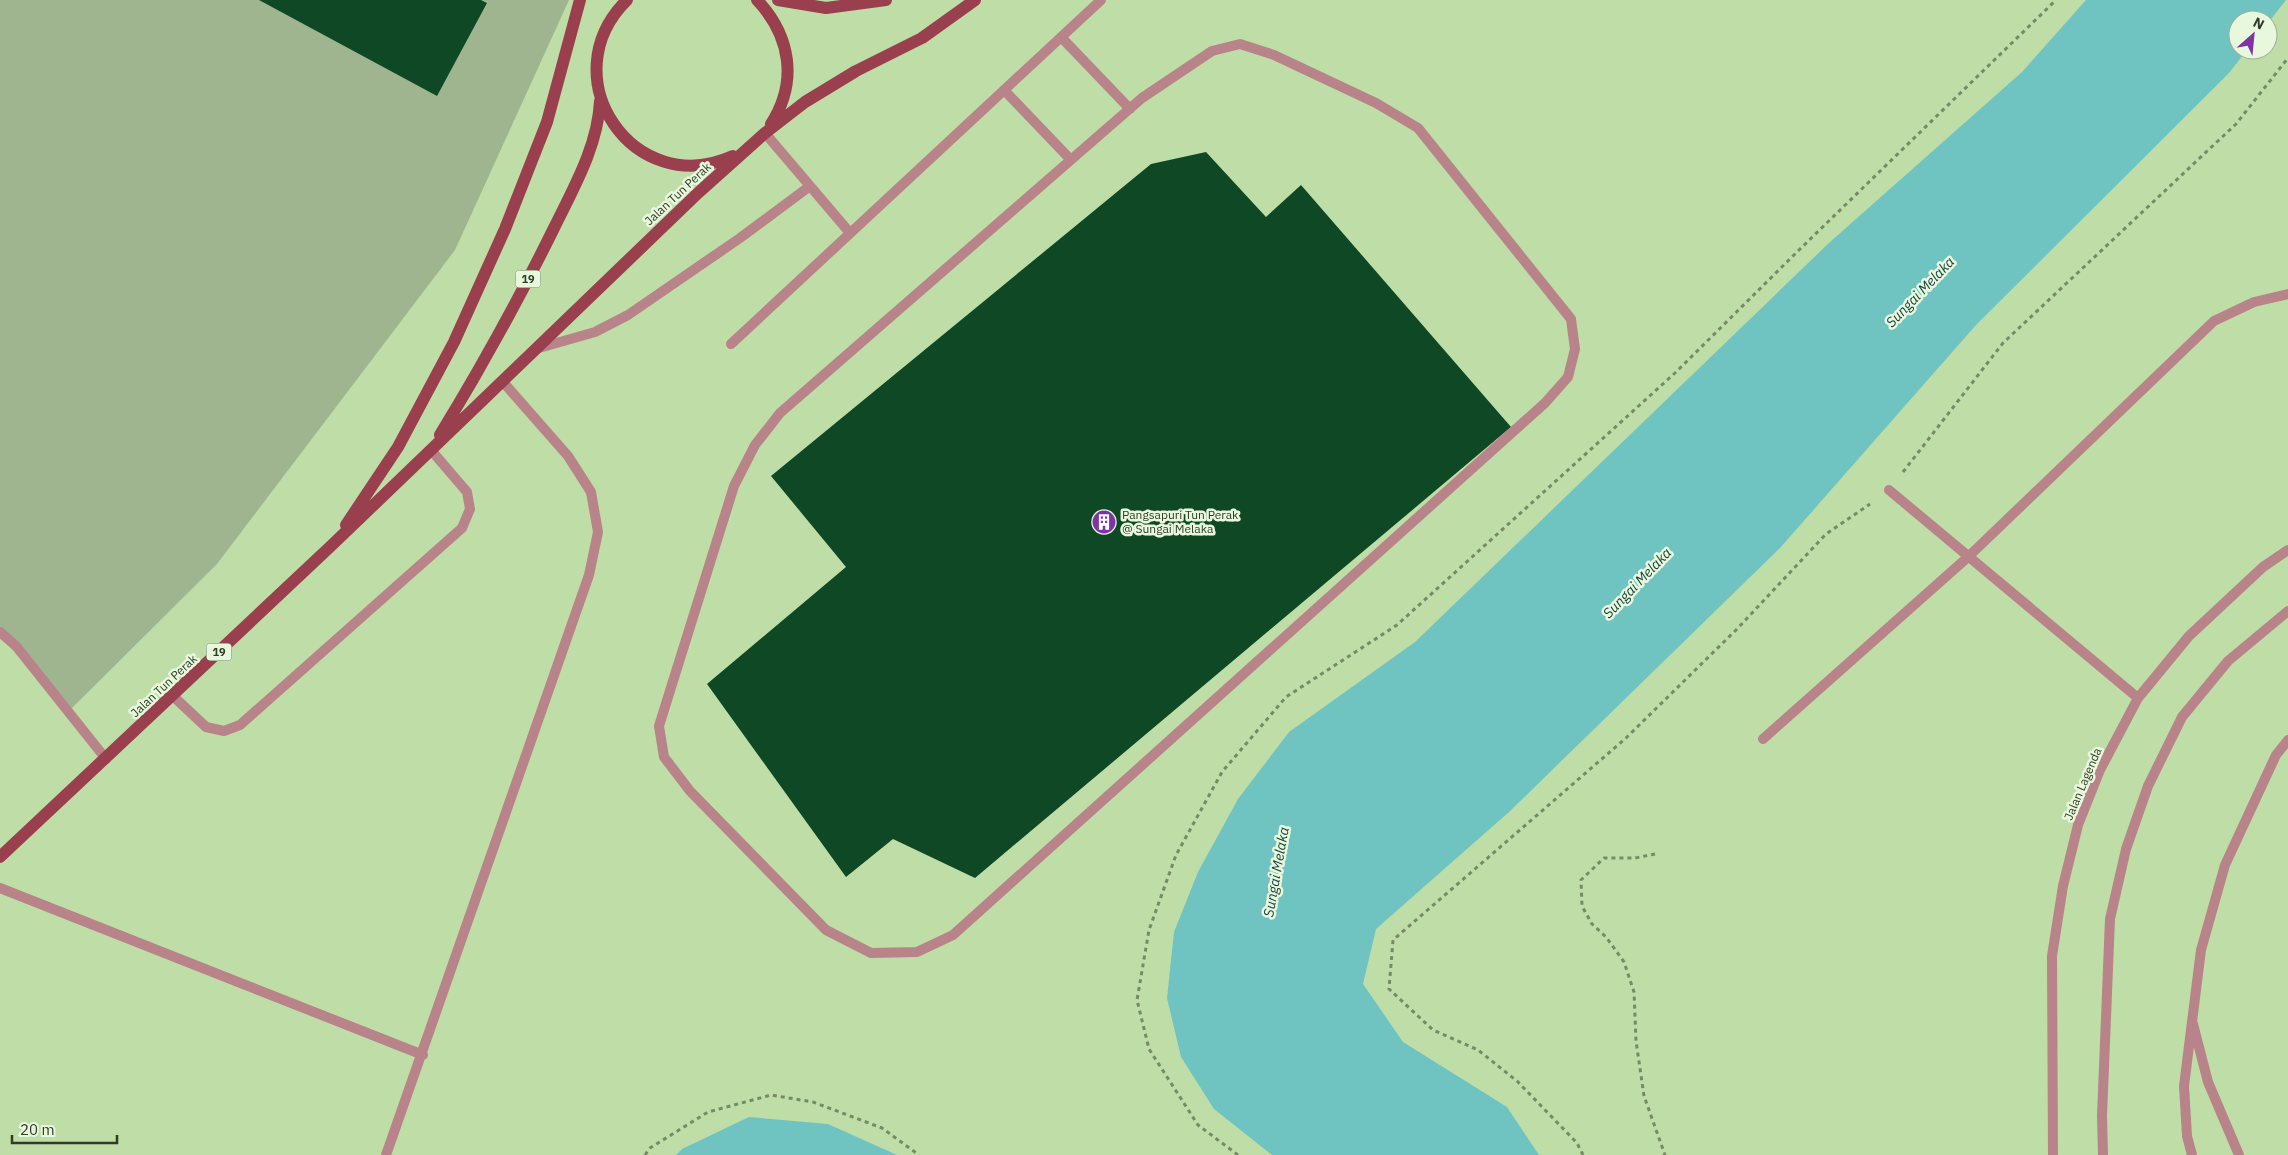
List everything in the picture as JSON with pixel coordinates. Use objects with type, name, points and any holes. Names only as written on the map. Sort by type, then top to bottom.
[{"type":"main road","points":[[332,545],[398,447],[458,333],[505,229],[548,122],[580,0]]},
{"type":"main road","name":"19","points":[[627,0],[614,13],[600,40],[596,69],[600,98],[613,125],[634,147],[661,161],[691,166],[719,162],[744,151],[765,133],[780,110],[788,78],[787,53],[777,25],[757,0]]},
{"type":"main road","points":[[778,0],[826,8],[886,0]]},
{"type":"main road","name":"Jalan Tun Perak","points":[[0,857],[173,696],[504,382],[698,194],[765,133],[805,102],[856,71],[922,38],[975,0]]},
{"type":"main road","name":"Jalan Tun Perak","points":[[431,450],[487,358],[571,193],[589,152],[599,116],[600,98]]},
{"type":"street","points":[[731,344],[1101,0]]},
{"type":"street","points":[[1061,37],[1130,109]]},
{"type":"street","points":[[1240,44],[1274,55],[1376,103],[1418,128],[1571,319],[1576,349],[1568,377],[1545,403],[952,935],[917,952],[871,953],[826,930],[690,791],[664,757],[659,726],[734,486],[755,445],[780,413],[1130,109],[1183,69],[1212,51],[1240,44]]},
{"type":"street","points":[[1004,90],[1071,160]]},
{"type":"street","points":[[765,133],[850,233]]},
{"type":"street","points":[[539,348],[595,332],[628,315],[740,238],[810,186]]},
{"type":"street","points":[[1763,739],[1968,557],[2214,321],[2254,302],[2288,294]]},
{"type":"street","points":[[386,1155],[391,1136],[422,1055],[589,575],[598,532],[591,492],[568,456],[504,382]]},
{"type":"street","points":[[173,696],[206,727],[224,731],[240,725],[462,528],[470,509],[467,492],[431,450]]},
{"type":"street","points":[[1889,490],[2138,698]]},
{"type":"street","name":"Jalan Lagenda","points":[[2053,1155],[2052,956],[2063,886],[2078,825],[2100,770],[2138,698],[2189,636],[2263,567],[2288,550]]},
{"type":"street","points":[[2104,1155],[2102,1116],[2110,920],[2126,849],[2148,786],[2182,717],[2228,661],[2288,611]]},
{"type":"street","points":[[0,632],[16,646],[106,759]]},
{"type":"street","points":[[2192,1155],[2186,1136],[2184,1086],[2201,950],[2225,866],[2276,755],[2288,740]]},
{"type":"street","points":[[0,888],[422,1055]]},
{"type":"street","points":[[2192,1018],[2208,1082],[2239,1155]]},
{"type":"path","points":[[1238,1155],[1198,1125],[1149,1049],[1137,1000],[1149,930],[1173,863],[1222,772],[1286,697],[1397,625],[1675,373],[2056,0]]},
{"type":"path","points":[[1583,1155],[1576,1143],[1517,1081],[1478,1050],[1433,1030],[1389,989],[1393,940],[1626,738],[1738,628],[1826,534],[1889,490],[2003,343],[2236,124],[2288,58]]},
{"type":"path","points":[[1656,854],[1635,858],[1604,858],[1581,880],[1582,906],[1592,924],[1606,937],[1624,962],[1634,992],[1636,1041],[1644,1096],[1665,1155]]},
{"type":"path","points":[[644,1155],[650,1148],[708,1112],[771,1096],[813,1102],[882,1128],[919,1155]]},
{"type":"green space","points":[[0,0],[569,0],[455,250],[217,564],[69,711],[0,636]]},
{"type":"water","name":"Sungai Melaka","points":[[2086,0],[2286,0],[2278,10],[2228,10],[2228,60],[2239,60],[2229,73],[1976,325],[1780,548],[1509,812],[1376,929],[1363,984],[1403,1042],[1507,1107],[1539,1155],[1272,1155],[1214,1109],[1181,1057],[1167,998],[1174,932],[1198,872],[1238,799],[1289,732],[1415,642],[1830,242],[2022,72]]},
{"type":"water","points":[[749,1117],[828,1124],[897,1155],[676,1155],[682,1149]]},
{"type":"building","points":[[259,0],[481,0],[487,3],[437,96]]},
{"type":"building","name":"Pangsapuri Tun Perak @ Sungai Melaka","points":[[1206,152],[1266,217],[1301,185],[1511,427],[975,878],[893,839],[846,877],[707,684],[846,567],[771,476],[1151,164]]},
{"type":"place","name":"Pangsapuri Tun Perak @ Sungai Melaka","points":[[1104,522]]}]
